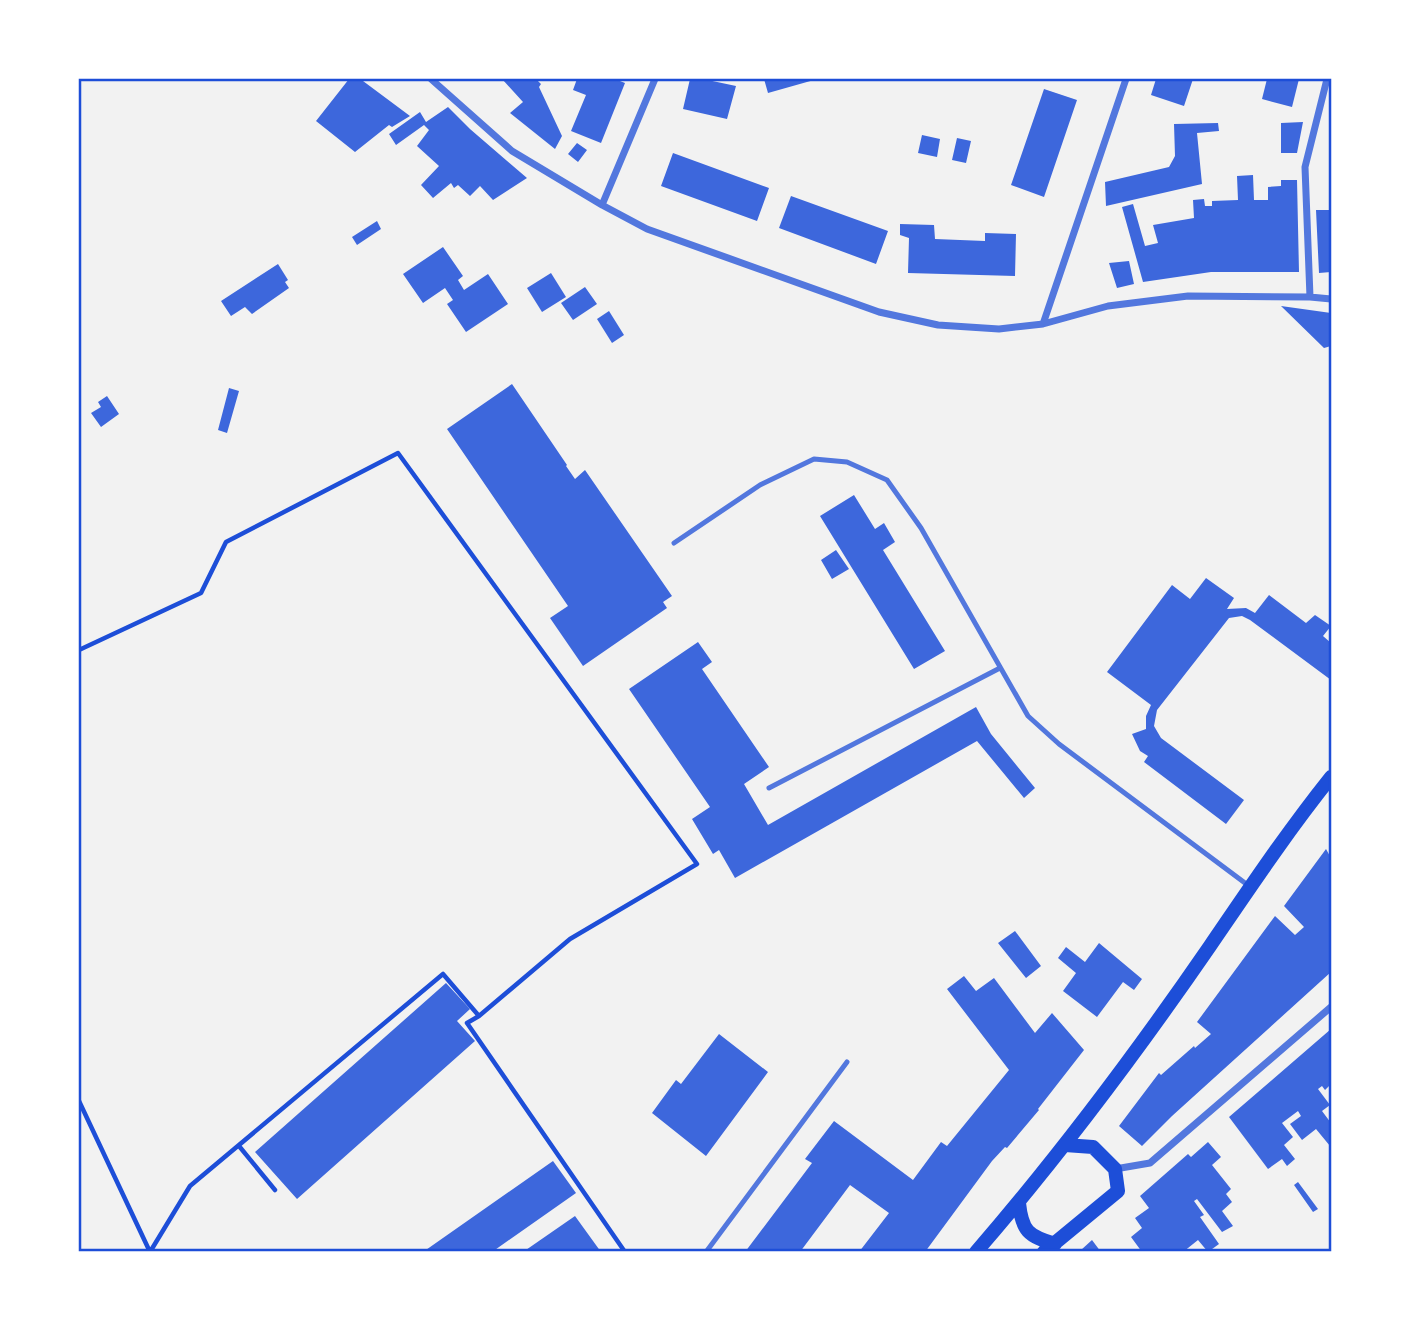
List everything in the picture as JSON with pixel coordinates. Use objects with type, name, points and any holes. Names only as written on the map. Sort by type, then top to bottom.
[{"type":"main road","points":[[976,1252],[1065,1145],[1209,947],[1249,887],[1331,778]]},
{"type":"main road","points":[[1019,1203],[1021,1225],[1050,1248],[1118,1191],[1115,1169],[1093,1147],[1084,1119]]},
{"type":"main road","points":[[1065,1145],[1093,1147]]},
{"type":"street","points":[[431,79],[512,151],[647,229],[879,312],[938,325],[999,329],[1043,324],[1108,306],[1188,296],[1331,299]]},
{"type":"street","points":[[602,205],[655,79]]},
{"type":"street","points":[[1043,324],[1126,79]]},
{"type":"street","points":[[1310,297],[1306,167],[1327,79]]},
{"type":"street","points":[[1115,1169],[1150,1163],[1331,1007]]},
{"type":"lane","points":[[674,544],[760,485],[814,459],[847,462],[887,480],[921,528],[1028,716],[1059,744],[1249,887]]},
{"type":"lane","points":[[769,788],[1000,668]]},
{"type":"lane","points":[[706,1252],[847,1062]]},
{"type":"path","points":[[79,650],[201,593],[226,542],[398,453],[697,864],[570,939],[479,1016],[467,1023],[625,1252]]},
{"type":"path","points":[[150,1252],[190,1186],[443,974],[479,1016]]},
{"type":"path","points":[[79,1101],[150,1252]]},
{"type":"path","points":[[239,1146],[275,1190]]},
{"type":"building","points":[[349,79],[363,81],[410,116],[392,127],[389,125],[355,152],[316,121]]},
{"type":"building","points":[[502,79],[536,79],[541,84],[539,87],[562,136],[555,149],[510,113],[523,102]]},
{"type":"building","points":[[577,79],[615,79],[625,83],[601,143],[571,131],[586,95],[573,90]]},
{"type":"building","points":[[690,79],[736,86],[727,119],[683,109]]},
{"type":"building","points":[[764,79],[814,79],[814,80],[768,93]]},
{"type":"building","points":[[1156,79],[1193,79],[1184,106],[1151,95]]},
{"type":"building","points":[[1267,79],[1299,79],[1292,107],[1262,99]]},
{"type":"building","points":[[1044,89],[1077,100],[1044,197],[1011,185]]},
{"type":"building","points":[[448,107],[527,178],[493,200],[480,186],[470,196],[458,185],[454,188],[451,183],[433,198],[421,185],[439,166],[417,146],[429,130],[424,125],[396,145],[389,134],[420,112],[426,122]]},
{"type":"building","points":[[1303,122],[1297,153],[1281,153],[1281,123]]},
{"type":"building","points":[[1218,123],[1219,131],[1197,133],[1202,184],[1106,206],[1105,182],[1169,167],[1175,156],[1174,124]]},
{"type":"building","points":[[922,135],[940,139],[937,157],[918,153]]},
{"type":"building","points":[[957,138],[971,141],[966,163],[952,160]]},
{"type":"building","points":[[577,143],[587,150],[578,162],[568,154]]},
{"type":"building","points":[[673,153],[769,188],[757,221],[661,186]]},
{"type":"building","points":[[1253,175],[1254,200],[1268,200],[1268,187],[1281,186],[1281,180],[1297,180],[1299,272],[1211,272],[1143,282],[1122,207],[1133,204],[1145,246],[1158,243],[1153,225],[1194,218],[1193,200],[1204,199],[1205,206],[1212,206],[1212,201],[1238,200],[1237,176]]},
{"type":"building","points":[[791,196],[888,231],[876,264],[779,228]]},
{"type":"building","points":[[1316,210],[1331,210],[1331,272],[1319,273]]},
{"type":"building","points":[[377,221],[381,229],[357,245],[352,237]]},
{"type":"building","points":[[900,224],[934,225],[935,239],[985,241],[985,233],[1016,234],[1015,276],[908,273],[909,238],[900,235]]},
{"type":"building","points":[[443,247],[463,276],[458,280],[464,290],[488,274],[508,304],[466,332],[447,304],[453,300],[445,288],[423,303],[403,274]]},
{"type":"building","points":[[1129,261],[1134,284],[1117,288],[1109,263]]},
{"type":"building","points":[[278,264],[288,280],[285,282],[289,288],[252,314],[245,307],[231,316],[221,301]]},
{"type":"building","points":[[551,273],[566,297],[542,312],[527,288]]},
{"type":"building","points":[[585,287],[597,304],[573,320],[561,303]]},
{"type":"building","points":[[1281,306],[1331,313],[1331,346],[1324,348]]},
{"type":"building","points":[[609,311],[624,335],[612,343],[597,319]]},
{"type":"building","points":[[512,384],[575,479],[585,470],[672,596],[663,602],[667,608],[583,666],[550,618],[568,606],[447,429]]},
{"type":"building","points":[[229,388],[239,391],[227,433],[218,430]]},
{"type":"building","points":[[107,396],[119,414],[101,427],[91,413],[101,407],[98,402]]},
{"type":"building","points":[[854,495],[875,529],[884,523],[895,542],[883,550],[945,651],[914,669],[820,516]]},
{"type":"building","points":[[836,550],[849,569],[832,579],[821,560]]},
{"type":"building","points":[[1206,578],[1234,598],[1227,609],[1246,608],[1255,613],[1269,595],[1306,623],[1315,615],[1331,626],[1323,636],[1331,643],[1331,680],[1250,620],[1242,616],[1229,618],[1157,710],[1154,726],[1161,738],[1244,800],[1226,824],[1144,762],[1148,756],[1140,751],[1132,734],[1146,729],[1146,716],[1151,705],[1107,672],[1172,585],[1190,599]]},
{"type":"building","points":[[698,642],[712,662],[702,669],[769,767],[744,784],[768,825],[976,707],[991,734],[1035,788],[1024,798],[977,741],[735,878],[719,850],[713,854],[692,819],[710,807],[629,689]]},
{"type":"building","points":[[1326,849],[1331,858],[1331,972],[1142,1146],[1119,1126],[1159,1073],[1161,1075],[1211,1034],[1197,1022],[1275,916],[1295,935],[1304,927],[1284,906]]},
{"type":"building","points":[[1015,931],[1041,966],[1026,978],[998,943]]},
{"type":"building","points":[[1099,943],[1142,979],[1134,990],[1123,982],[1097,1017],[1063,991],[1076,973],[1058,958],[1066,947],[1085,962]]},
{"type":"building","points":[[964,976],[976,991],[994,978],[1035,1033],[1052,1013],[1084,1050],[1039,1110],[1007,1148],[992,1161],[925,1252],[859,1252],[889,1213],[850,1185],[800,1252],[745,1252],[812,1163],[805,1159],[834,1121],[913,1180],[941,1142],[947,1146],[1009,1070],[947,989]]},
{"type":"building","points":[[446,983],[470,1009],[457,1021],[475,1041],[297,1199],[255,1152]]},
{"type":"building","points":[[1331,1029],[1331,1084],[1325,1090],[1322,1086],[1318,1089],[1330,1105],[1322,1111],[1331,1123],[1331,1145],[1316,1129],[1302,1140],[1290,1124],[1301,1116],[1298,1111],[1282,1123],[1293,1137],[1284,1145],[1295,1159],[1287,1166],[1282,1159],[1268,1169],[1229,1117]]},
{"type":"building","points":[[719,1034],[768,1072],[706,1156],[652,1113],[676,1080],[681,1084]]},
{"type":"building","points":[[1208,1142],[1221,1157],[1212,1165],[1231,1189],[1226,1194],[1232,1202],[1222,1211],[1233,1226],[1222,1232],[1197,1199],[1194,1201],[1204,1215],[1200,1217],[1219,1244],[1208,1252],[1198,1240],[1183,1252],[1142,1252],[1131,1237],[1142,1228],[1135,1218],[1149,1208],[1140,1196],[1188,1154],[1191,1157]]},
{"type":"building","points":[[553,1161],[576,1193],[492,1252],[423,1252]]},
{"type":"building","points":[[1298,1182],[1318,1209],[1313,1212],[1294,1185]]},
{"type":"building","points":[[575,1216],[601,1252],[523,1252]]},
{"type":"building","points":[[1092,1240],[1101,1252],[1078,1252],[1081,1250]]}]
